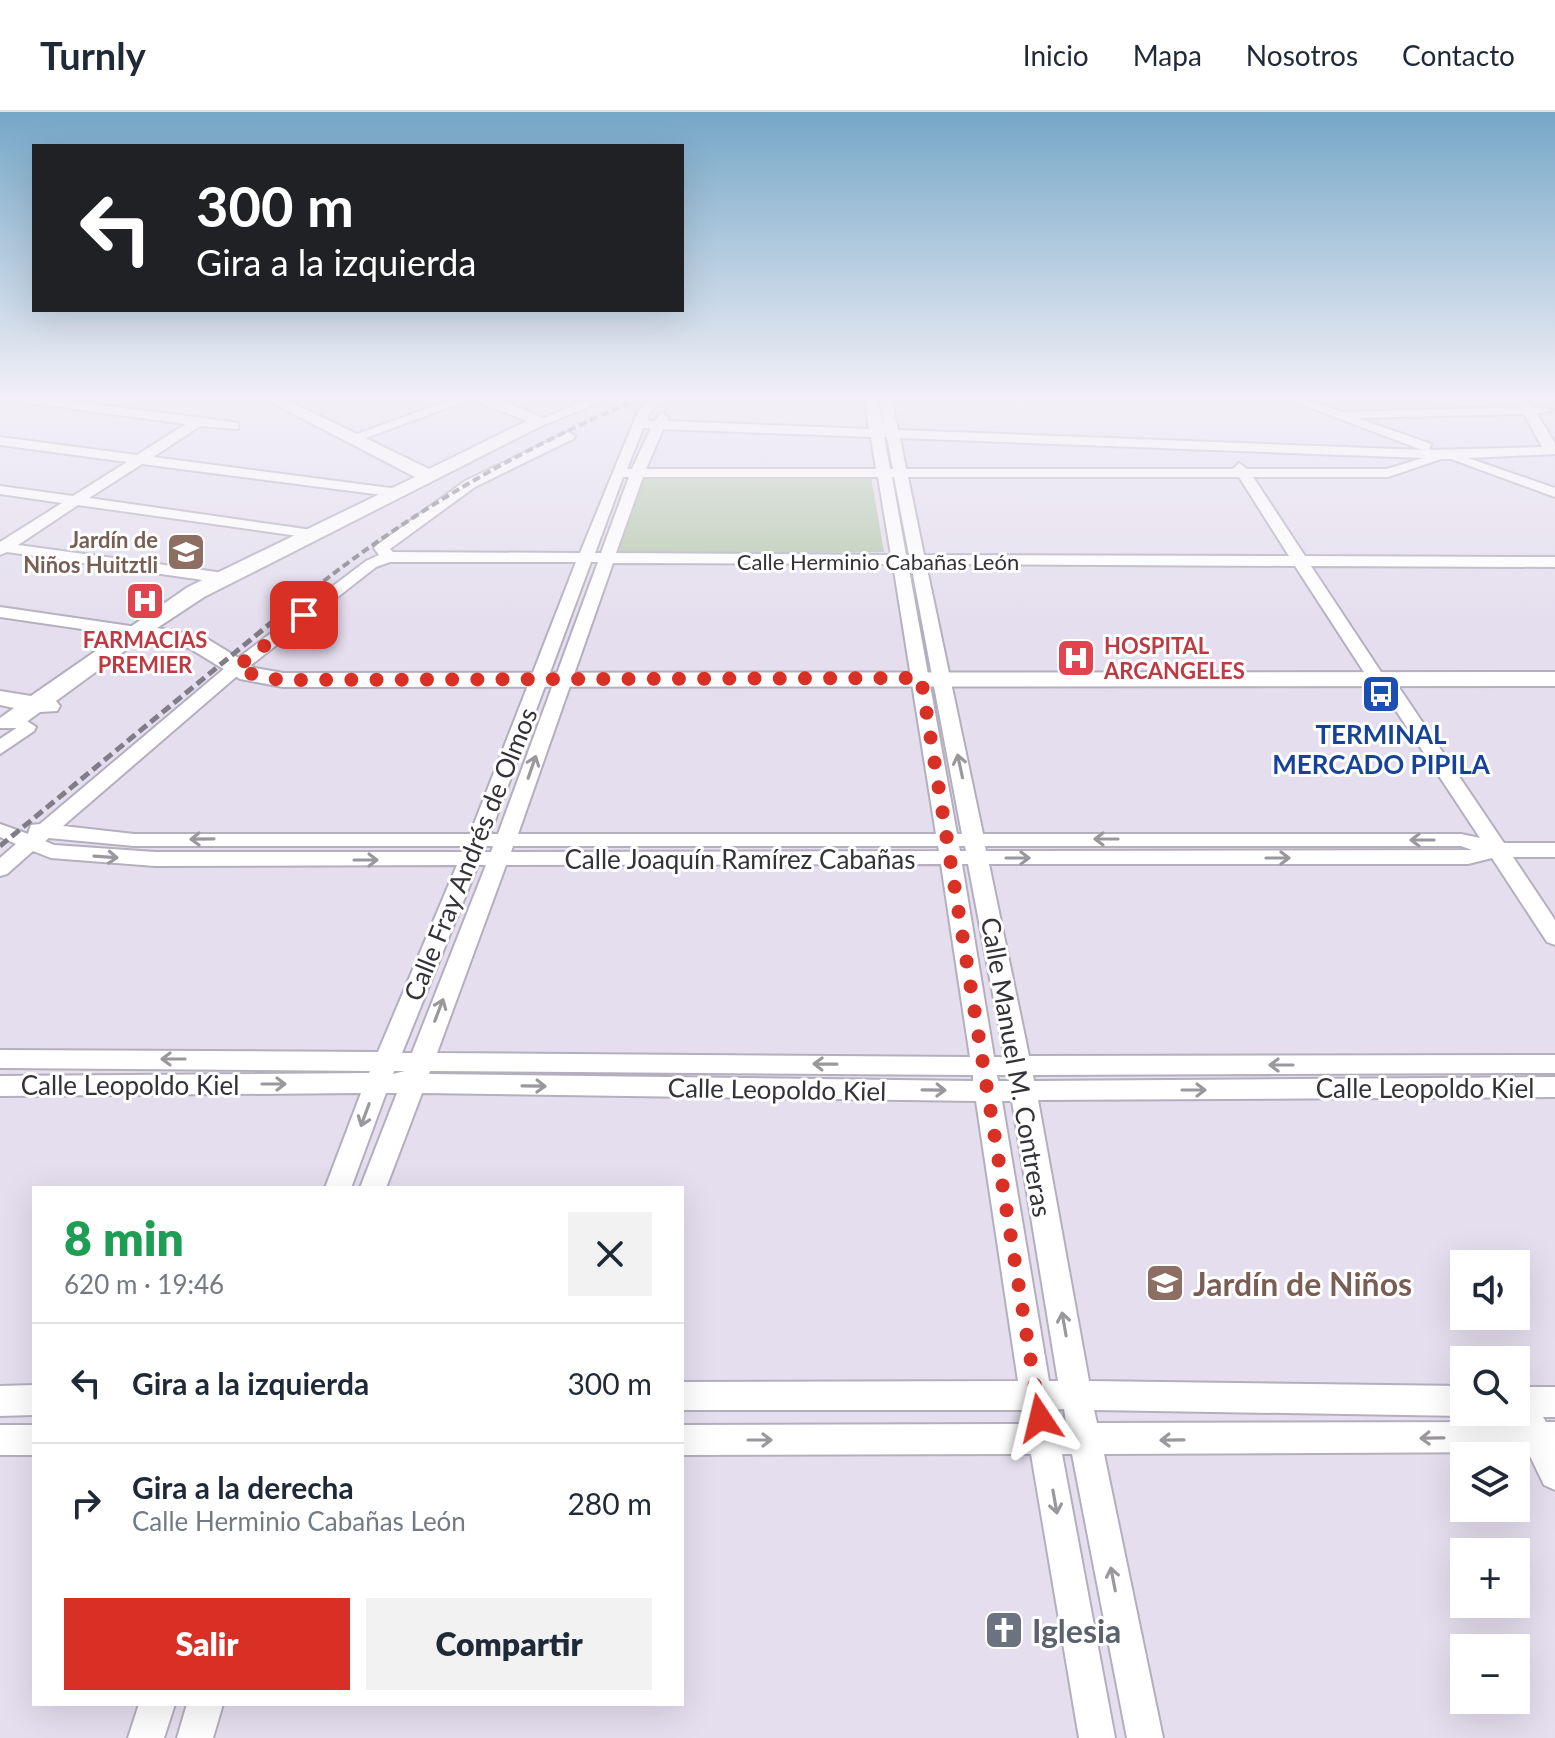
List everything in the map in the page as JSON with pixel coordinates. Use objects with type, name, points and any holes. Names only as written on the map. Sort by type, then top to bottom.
[{"type":"main road","points":[[422,473],[430,477]]},
{"type":"main road","points":[[0,698],[21,719],[145,631],[175,606],[224,578],[438,473]]},
{"type":"main road","points":[[145,631],[196,642],[228,664],[253,687],[268,689],[549,684],[1387,683],[1555,679]]},
{"type":"main road","points":[[1387,683],[1555,690]]},
{"type":"street","points":[[1,548],[118,473]]},
{"type":"street","points":[[245,473],[398,493]]},
{"type":"street","points":[[0,869],[228,664],[371,564],[388,557],[382,548],[470,484],[493,473]]},
{"type":"street","name":"Calle Fray Andrés de Olmos","points":[[374,1186],[502,850],[584,560],[618,473]]},
{"type":"street","name":"Calle Fray Andrés de Olmos","points":[[339,1186],[377,1083],[469,860],[605,560],[637,473]]},
{"type":"street","name":"Calle Manuel M. Contreras","points":[[882,473],[899,561],[933,685]]},
{"type":"street","name":"Calle Manuel M. Contreras","points":[[900,473],[918,561],[933,685],[963,848],[1021,1078],[1076,1395],[1145,1738]]},
{"type":"street","points":[[1251,473],[1555,937]]},
{"type":"street","points":[[1498,473],[1555,493]]},
{"type":"street","points":[[0,490],[312,534]]},
{"type":"street","points":[[1,548],[224,578]]},
{"type":"street","name":"Calle Herminio Cabañas León","points":[[388,557],[1555,562]]},
{"type":"street","points":[[0,612],[145,631]]},
{"type":"street","points":[[0,748],[21,719]]},
{"type":"street","points":[[0,827],[38,837]]},
{"type":"street","name":"Calle Joaquín Ramírez Cabañas","points":[[38,837],[134,840],[478,839],[502,850]]},
{"type":"street","name":"Calle Joaquín Ramírez Cabañas","points":[[38,837],[51,851],[102,857],[244,859],[469,860],[502,850],[1310,849],[1468,857],[1499,850],[1555,850]]},
{"type":"street","points":[[244,859],[255,839]]},
{"type":"street","name":"Calle Manuel M. Contreras","points":[[963,848],[987,1078],[1036,1396],[1097,1738]]},
{"type":"street","name":"Calle Leopoldo Kiel","points":[[0,1059],[387,1059],[987,1078]]},
{"type":"street","name":"Calle Leopoldo Kiel","points":[[1021,1078],[1555,1064]]},
{"type":"street","name":"Calle Leopoldo Kiel","points":[[0,1086],[1021,1078],[1555,1087]]},
{"type":"street","points":[[684,1396],[1076,1395],[1450,1401]]},
{"type":"street","points":[[0,1401],[32,1400]]},
{"type":"street","points":[[1530,1402],[1555,1402]]},
{"type":"street","points":[[1530,1417],[1546,1437],[1555,1474]]},
{"type":"street","points":[[684,1440],[1546,1437]]},
{"type":"street","points":[[0,1440],[32,1440]]},
{"type":"street","points":[[146,1738],[156,1706]]},
{"type":"street","points":[[195,1738],[204,1706]]},
{"type":"green space","points":[[645,476],[871,476],[884,552],[614,554]]},
{"type":"railway","points":[[286,611],[370,547],[487,473]]},
{"type":"railway","points":[[0,846],[288,609]]},
{"type":"place","name":"Jardín de Niños Huitztli","points":[[186,552]]},
{"type":"place","name":"FARMACIAS PREMIER","points":[[145,601]]},
{"type":"place","name":"HOSPITAL ARCANGELES","points":[[1076,658]]},
{"type":"place","name":"TERMINAL MERCADO PIPILA","points":[[1381,694]]},
{"type":"place","name":"Jardín de Niños","points":[[1165,1283]]},
{"type":"place","name":"Iglesia","points":[[1004,1630]]},
{"type":"route","points":[[304,615],[237,667],[258,677],[283,680],[921,678],[1040,1418]]}]
